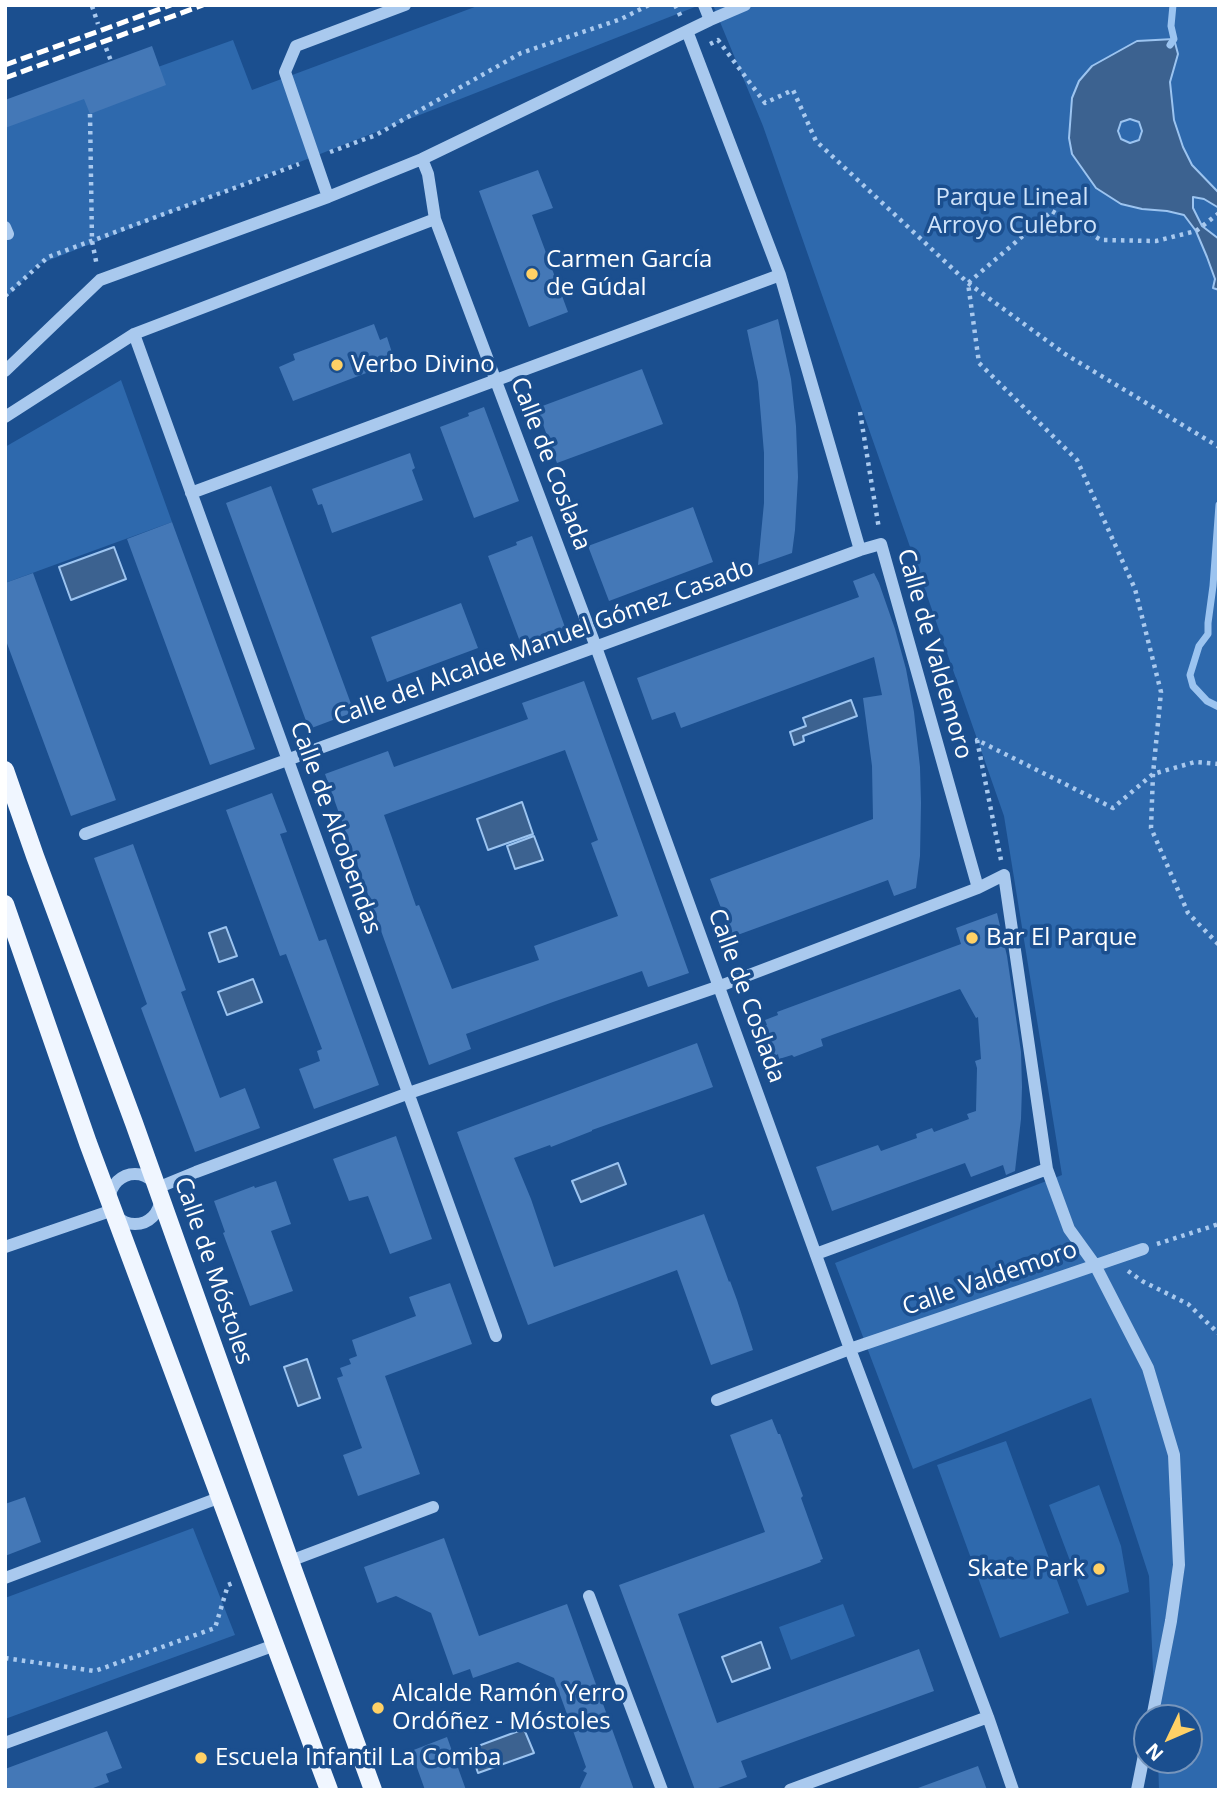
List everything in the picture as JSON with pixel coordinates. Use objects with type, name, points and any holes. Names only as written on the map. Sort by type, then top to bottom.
[{"type":"main road","name":"Calle de Móstoles","points":[[5,770],[373,1790]]},
{"type":"main road","points":[[5,904],[113,1210],[329,1790]]},
{"type":"street","points":[[328,197],[285,72],[296,46],[405,5]]},
{"type":"street","points":[[704,5],[710,20]]},
{"type":"street","points":[[5,371],[100,280],[328,197],[422,159],[744,5]]},
{"type":"street","name":"Calle de Valdemoro","points":[[687,31],[780,275],[860,550],[881,544],[978,888]]},
{"type":"street","name":"Calle de Coslada","points":[[422,159],[428,174],[435,219],[596,647],[1013,1790]]},
{"type":"street","points":[[5,417],[134,334],[435,219]]},
{"type":"street","points":[[5,227],[8,234],[5,234]]},
{"type":"street","points":[[191,493],[780,275]]},
{"type":"street","name":"Calle de Alcobendas","points":[[134,334],[496,1336]]},
{"type":"street","name":"Calle del Alcalde Manuel Gómez Casado","points":[[85,834],[860,550]]},
{"type":"street","points":[[157,1188],[409,1093],[720,986],[978,888],[1004,875],[1047,1169],[1069,1229],[1095,1265],[1148,1368],[1174,1455],[1179,1565],[1155,1704]]},
{"type":"street","points":[[816,1254],[1047,1169]]},
{"type":"street","points":[[128,1175],[145,1177],[157,1188],[160,1196],[157,1211],[146,1222],[131,1224],[113,1210],[110,1202],[114,1185],[128,1175]]},
{"type":"street","points":[[5,1247],[113,1210]]},
{"type":"street","name":"Calle Valdemoro","points":[[717,1400],[850,1349],[1143,1249]]},
{"type":"street","points":[[5,1578],[221,1497]]},
{"type":"street","points":[[290,1561],[433,1507]]},
{"type":"street","points":[[589,1596],[662,1790]]},
{"type":"street","points":[[5,1743],[275,1645]]},
{"type":"street","points":[[790,1790],[988,1717]]},
{"type":"path","points":[[5,296],[48,257],[376,135],[521,53],[621,19],[649,5]]},
{"type":"path","points":[[92,6],[98,23]]},
{"type":"path","points":[[694,50],[718,40],[765,103],[793,90],[816,141],[968,283],[1065,354],[1217,445]]},
{"type":"path","points":[[106,48],[111,61]]},
{"type":"path","points":[[90,114],[92,241],[100,280]]},
{"type":"path","points":[[968,283],[1052,211],[1101,240],[1156,241],[1196,231],[1219,214]]},
{"type":"path","points":[[968,283],[979,363],[1077,460],[1135,589],[1161,692],[1151,828],[1188,913],[1219,945]]},
{"type":"path","points":[[860,412],[881,544]]},
{"type":"path","points":[[1004,875],[976,740],[1113,808],[1153,774],[1195,762],[1219,764]]},
{"type":"path","points":[[1143,1249],[1219,1224]]},
{"type":"path","points":[[1111,1260],[1142,1281],[1188,1304],[1219,1334]]},
{"type":"path","points":[[5,1658],[95,1671],[215,1628],[228,1585],[250,1576]]},
{"type":"green space","points":[[480,5],[700,5],[37,265],[5,299],[5,122],[233,40],[252,90]]},
{"type":"green space","name":"Parque Lineal Arroyo Culebro","points":[[713,5],[1219,5],[1219,1790],[1159,1790],[1158,1774],[1203,1774],[1203,1704],[1154,1704],[1149,1576],[1091,1398],[913,1469],[835,1263],[1062,1175],[1004,816],[763,126]]},
{"type":"green space","points":[[121,380],[172,522],[5,583],[5,447]]},
{"type":"green space","points":[[1006,1441],[1069,1613],[1000,1638],[937,1465]]},
{"type":"green space","name":"Skate Park","points":[[1099,1485],[1121,1546],[1129,1592],[1087,1606],[1049,1505]]},
{"type":"green space","points":[[193,1528],[235,1635],[5,1719],[5,1598]]},
{"type":"green space","points":[[843,1604],[855,1636],[791,1660],[779,1627]]},
{"type":"shaded area","points":[[1174,39],[1178,54],[1170,82],[1174,120],[1192,165],[1219,193],[1219,208],[1204,199],[1193,197],[1193,208],[1202,226],[1219,239],[1219,290],[1213,288],[1215,279],[1207,257],[1196,231],[1184,215],[1121,204],[1096,188],[1072,154],[1069,138],[1072,98],[1079,81],[1092,66],[1137,41]],"holes":[[[1130,119],[1139,122],[1142,131],[1139,140],[1130,143],[1121,139],[1118,131],[1121,122]]]},
{"type":"shaded area","points":[[114,547],[126,579],[71,600],[59,567]]},
{"type":"shaded area","points":[[851,700],[857,716],[803,736],[804,741],[794,745],[790,732],[806,726],[803,718]]},
{"type":"shaded area","points":[[522,802],[533,834],[488,850],[477,819]]},
{"type":"shaded area","points":[[534,836],[543,860],[515,869],[507,846]]},
{"type":"shaded area","points":[[226,927],[237,956],[219,962],[209,933]]},
{"type":"shaded area","points":[[253,979],[262,1002],[227,1015],[218,992]]},
{"type":"shaded area","points":[[618,1163],[626,1184],[581,1202],[572,1181]]},
{"type":"shaded area","points":[[307,1359],[320,1398],[298,1406],[284,1367]]},
{"type":"shaded area","points":[[761,1642],[770,1668],[732,1682],[722,1657]]},
{"type":"shaded area","points":[[524,1729],[534,1753],[478,1773],[470,1749]]},
{"type":"building","points":[[152,46],[166,85],[90,114],[84,99],[5,128],[5,100]]},
{"type":"building","name":"Carmen García de Gúdal","points":[[538,170],[553,208],[532,215],[568,312],[529,327],[479,191]]},
{"type":"building","points":[[778,319],[791,379],[796,426],[798,477],[795,530],[792,553],[758,565],[764,503],[764,453],[758,382],[747,330]]},
{"type":"building","name":"Verbo Divino","points":[[374,324],[380,340],[387,337],[395,362],[293,401],[279,367],[295,360],[293,354]]},
{"type":"building","points":[[642,369],[663,424],[557,463],[537,408]]},
{"type":"building","points":[[484,407],[519,501],[474,518],[440,427]]},
{"type":"building","points":[[410,453],[415,468],[412,470],[423,500],[332,533],[322,504],[318,505],[312,489]]},
{"type":"building","points":[[271,486],[354,712],[309,729],[226,503]]},
{"type":"building","points":[[693,507],[713,562],[609,601],[588,546]]},
{"type":"building","points":[[172,522],[255,749],[210,765],[127,539]]},
{"type":"building","points":[[532,536],[566,630],[522,647],[488,556]]},
{"type":"building","points":[[33,573],[116,800],[71,816],[5,638],[5,583]]},
{"type":"building","points":[[874,573],[895,629],[914,712],[921,803],[920,856],[916,888],[894,896],[888,880],[732,937],[710,879],[873,819],[872,766],[863,698],[882,695],[874,657],[681,728],[675,712],[652,720],[637,678],[859,597],[853,581]]},
{"type":"building","points":[[461,603],[478,648],[387,682],[371,637]]},
{"type":"building","points":[[584,681],[689,973],[648,987],[642,971],[553,1002],[466,1034],[471,1049],[429,1065],[325,774],[388,751],[394,767],[528,719],[522,703]],"holes":[[[565,750],[598,840],[591,843],[618,916],[534,946],[539,960],[452,989],[419,905],[416,906],[384,815]]]},
{"type":"building","points":[[272,793],[287,832],[280,834],[319,941],[326,939],[379,1085],[314,1109],[299,1069],[320,1061],[317,1051],[322,1049],[286,954],[280,956],[226,810]]},
{"type":"building","points":[[133,844],[186,990],[181,992],[220,1098],[245,1088],[260,1128],[195,1152],[141,1008],[147,1004],[94,858]]},
{"type":"building","points":[[997,913],[1007,956],[1021,1052],[1021,1119],[1015,1171],[1006,1175],[1003,1165],[971,1177],[965,1163],[832,1211],[816,1167],[878,1145],[881,1151],[917,1138],[916,1134],[932,1128],[934,1132],[969,1119],[967,1114],[976,1111],[975,1061],[981,1059],[978,1017],[976,1018],[960,989],[821,1039],[823,1046],[794,1057],[792,1055],[779,1059],[778,1054],[775,1056],[764,1026],[767,1025],[765,1020],[778,1015],[777,1012],[961,944],[956,928]]},
{"type":"building","points":[[697,1043],[713,1087],[514,1158],[554,1267],[704,1214],[753,1350],[711,1365],[677,1270],[528,1325],[457,1132]]},
{"type":"building","points":[[396,1136],[432,1239],[390,1254],[368,1196],[349,1201],[333,1159]]},
{"type":"building","points":[[276,1181],[291,1224],[271,1231],[293,1291],[250,1306],[214,1201]]},
{"type":"building","points":[[450,1283],[472,1344],[385,1376],[420,1474],[358,1496],[343,1455],[362,1448],[337,1378],[343,1376],[340,1368],[351,1364],[349,1359],[357,1356],[352,1340],[416,1316],[409,1297]]},
{"type":"building","points":[[772,1419],[803,1496],[801,1498],[823,1559],[811,1566],[678,1614],[717,1723],[919,1649],[934,1691],[741,1761],[747,1777],[713,1790],[695,1790],[619,1585],[765,1532],[730,1435]]},
{"type":"building","points":[[25,1497],[41,1542],[5,1556],[5,1504]]},
{"type":"building","points":[[444,1538],[479,1636],[567,1604],[634,1790],[579,1790],[587,1773],[583,1771],[586,1767],[554,1678],[518,1662],[473,1678],[470,1669],[453,1675],[431,1613],[396,1596],[377,1603],[364,1567]]},
{"type":"building","points":[[107,1731],[122,1768],[106,1774],[109,1782],[88,1790],[5,1790],[5,1769]]},
{"type":"building","points":[[447,1737],[466,1790],[425,1790],[411,1751]]},
{"type":"building","points":[[978,1766],[987,1790],[918,1788]]},
{"type":"waterway","points":[[1170,45],[1174,39],[1171,26],[1173,5]]},
{"type":"waterway","points":[[1219,505],[1208,634],[1199,646],[1190,675],[1193,686],[1207,701],[1219,707]]},
{"type":"railway","points":[[5,65],[171,5]]},
{"type":"railway","points":[[5,78],[203,5]]},
{"type":"place","name":"Carmen García de Gúdal","points":[[532,274]]},
{"type":"place","name":"Verbo Divino","points":[[337,365]]},
{"type":"place","name":"Bar El Parque","points":[[972,938]]},
{"type":"place","name":"Skate Park","points":[[1099,1569]]},
{"type":"place","name":"Alcalde Ramón Yerro Ordóñez - Móstoles","points":[[378,1708]]},
{"type":"place","name":"Escuela Infantil La Comba","points":[[201,1758]]}]
